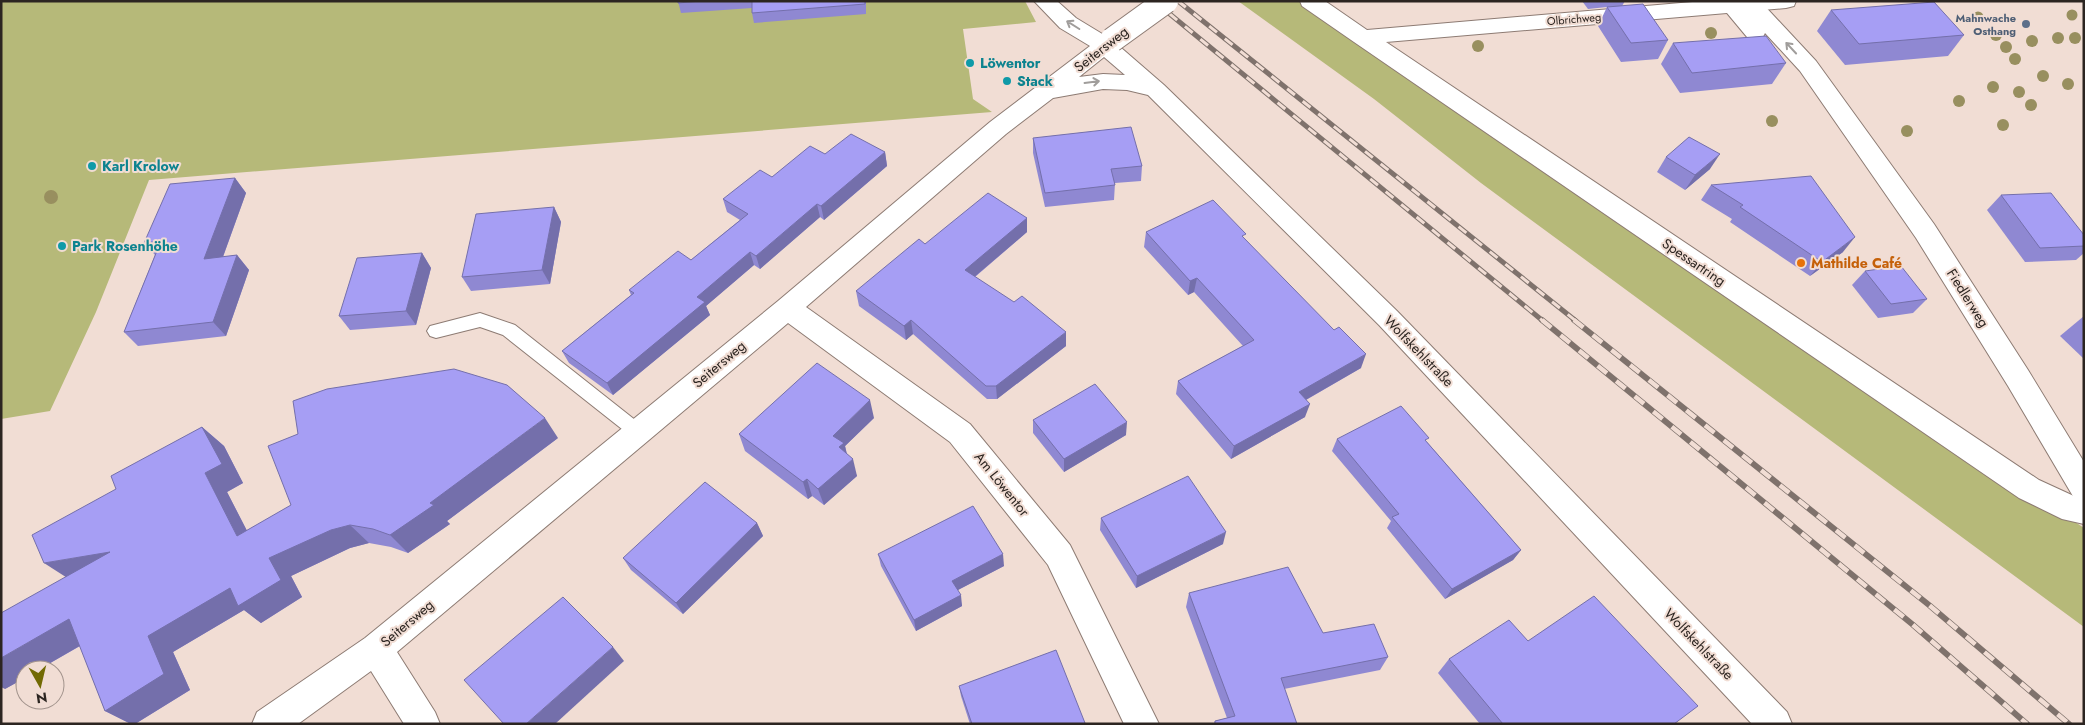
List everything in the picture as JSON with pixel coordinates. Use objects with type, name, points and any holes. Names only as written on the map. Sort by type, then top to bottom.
[{"type":"street","name":"Wolfskehlstraße","points":[[1044,1],[1068,23],[1108,43],[1388,318],[1775,724]]},
{"type":"street","name":"Seitersweg","points":[[269,724],[376,649],[787,308],[998,128],[1166,1]]},
{"type":"street","name":"Spessartring","points":[[1310,1],[2029,489],[2074,510],[2084,510]]},
{"type":"street","name":"Olbrichweg","points":[[1362,37],[1739,3],[1786,1]]},
{"type":"street","name":"Fiedlerweg","points":[[1739,3],[1791,70],[1841,115],[1925,231],[2018,378],[2084,489]]},
{"type":"street","points":[[1044,92],[1095,82],[1115,81],[1134,83],[1156,90]]},
{"type":"street","name":"Am Löwentor","points":[[787,308],[960,433],[1059,555],[1142,724]]},
{"type":"street","points":[[376,649],[423,724]]},
{"type":"lane","points":[[436,331],[480,320],[509,330],[638,432]]},
{"type":"green space","name":"Park Rosenhöhe","points":[[1,1],[1025,1],[1036,22],[963,29],[973,99],[992,112],[149,180],[96,312],[50,411],[1,419]]},
{"type":"green space","points":[[1238,1],[1310,1],[2084,528],[2084,627],[1481,183],[1374,99]]},
{"type":"building","points":[[678,1],[701,1],[678,3]]},
{"type":"building","points":[[752,1],[865,1],[865,4],[752,13]]},
{"type":"building","points":[[1934,2],[1964,35],[1859,44],[1831,10]]},
{"type":"building","points":[[1643,4],[1668,40],[1631,43],[1607,7]]},
{"type":"building","points":[[1766,36],[1786,63],[1692,73],[1673,43]]},
{"type":"building","points":[[1131,127],[1142,166],[1111,169],[1115,185],[1045,193],[1033,138]]},
{"type":"building","points":[[851,134],[885,152],[821,206],[817,204],[756,256],[750,252],[697,297],[705,302],[607,383],[562,351],[634,293],[629,290],[678,251],[691,260],[748,214],[723,199],[760,170],[772,177],[810,146],[825,154]]},
{"type":"building","points":[[1689,137],[1720,154],[1695,175],[1666,157]]},
{"type":"building","points":[[1811,176],[1855,237],[1822,262],[1740,207],[1743,205],[1711,185]]},
{"type":"building","points":[[235,178],[204,259],[237,255],[213,322],[124,332],[161,241],[144,243],[170,184]]},
{"type":"building","points":[[988,193],[1027,218],[965,270],[1014,302],[1022,296],[1066,332],[996,386],[986,386],[911,320],[904,326],[856,291],[919,239],[925,244]]},
{"type":"building","points":[[2051,193],[2084,235],[2084,246],[2040,248],[2001,195]]},
{"type":"building","points":[[1213,200],[1246,234],[1242,236],[1334,330],[1339,327],[1366,354],[1299,392],[1310,404],[1234,446],[1178,381],[1254,340],[1197,278],[1190,281],[1146,232]]},
{"type":"building","points":[[554,207],[542,270],[462,277],[476,214]]},
{"type":"building","points":[[422,253],[406,311],[339,316],[357,258]]},
{"type":"building","points":[[1901,266],[1927,299],[1891,304],[1865,271]]},
{"type":"building","points":[[817,363],[870,400],[833,436],[844,443],[839,447],[853,459],[818,489],[807,479],[803,482],[739,434]]},
{"type":"building","points":[[454,369],[507,385],[545,418],[430,503],[434,505],[390,535],[373,529],[350,525],[331,530],[269,558],[281,580],[238,606],[230,588],[148,636],[164,674],[105,711],[69,619],[1,658],[1,613],[110,552],[44,563],[32,535],[116,489],[111,476],[202,427],[222,464],[205,473],[237,536],[291,505],[268,446],[298,434],[293,401],[327,389]]},
{"type":"building","points":[[1095,384],[1127,422],[1064,459],[1033,420]]},
{"type":"building","points":[[1401,406],[1429,438],[1425,440],[1521,550],[1452,589],[1392,517],[1399,514],[1337,439]]},
{"type":"building","points":[[1188,476],[1226,532],[1137,576],[1101,518]]},
{"type":"building","points":[[705,482],[757,523],[676,603],[623,558]]},
{"type":"building","points":[[973,506],[1003,554],[952,581],[961,595],[914,620],[878,554]]},
{"type":"building","points":[[1288,567],[1323,633],[1374,624],[1388,657],[1281,678],[1297,724],[1215,724],[1215,721],[1235,716],[1189,593]]},
{"type":"building","points":[[1594,596],[1698,706],[1674,724],[1503,724],[1449,659],[1509,620],[1528,641]]},
{"type":"building","points":[[563,597],[613,647],[526,724],[504,724],[464,680]]},
{"type":"building","points":[[1056,650],[1085,723],[972,724],[959,686]]},
{"type":"railway","points":[[1154,1],[1543,321]]},
{"type":"railway","points":[[1178,1],[1576,321]]},
{"type":"railway","points":[[1542,320],[1912,624],[2027,724]]},
{"type":"railway","points":[[1574,320],[1929,605],[2069,724]]},
{"type":"place","name":"Mahnwache Osthang","points":[[2026,24]]},
{"type":"place","name":"Löwentor","points":[[970,63]]},
{"type":"place","name":"Stack","points":[[1007,81]]},
{"type":"place","name":"Karl Krolow","points":[[92,166]]},
{"type":"place","name":"Park Rosenhöhe","points":[[62,246]]},
{"type":"place","name":"Mathilde Café","points":[[1801,263]]}]
